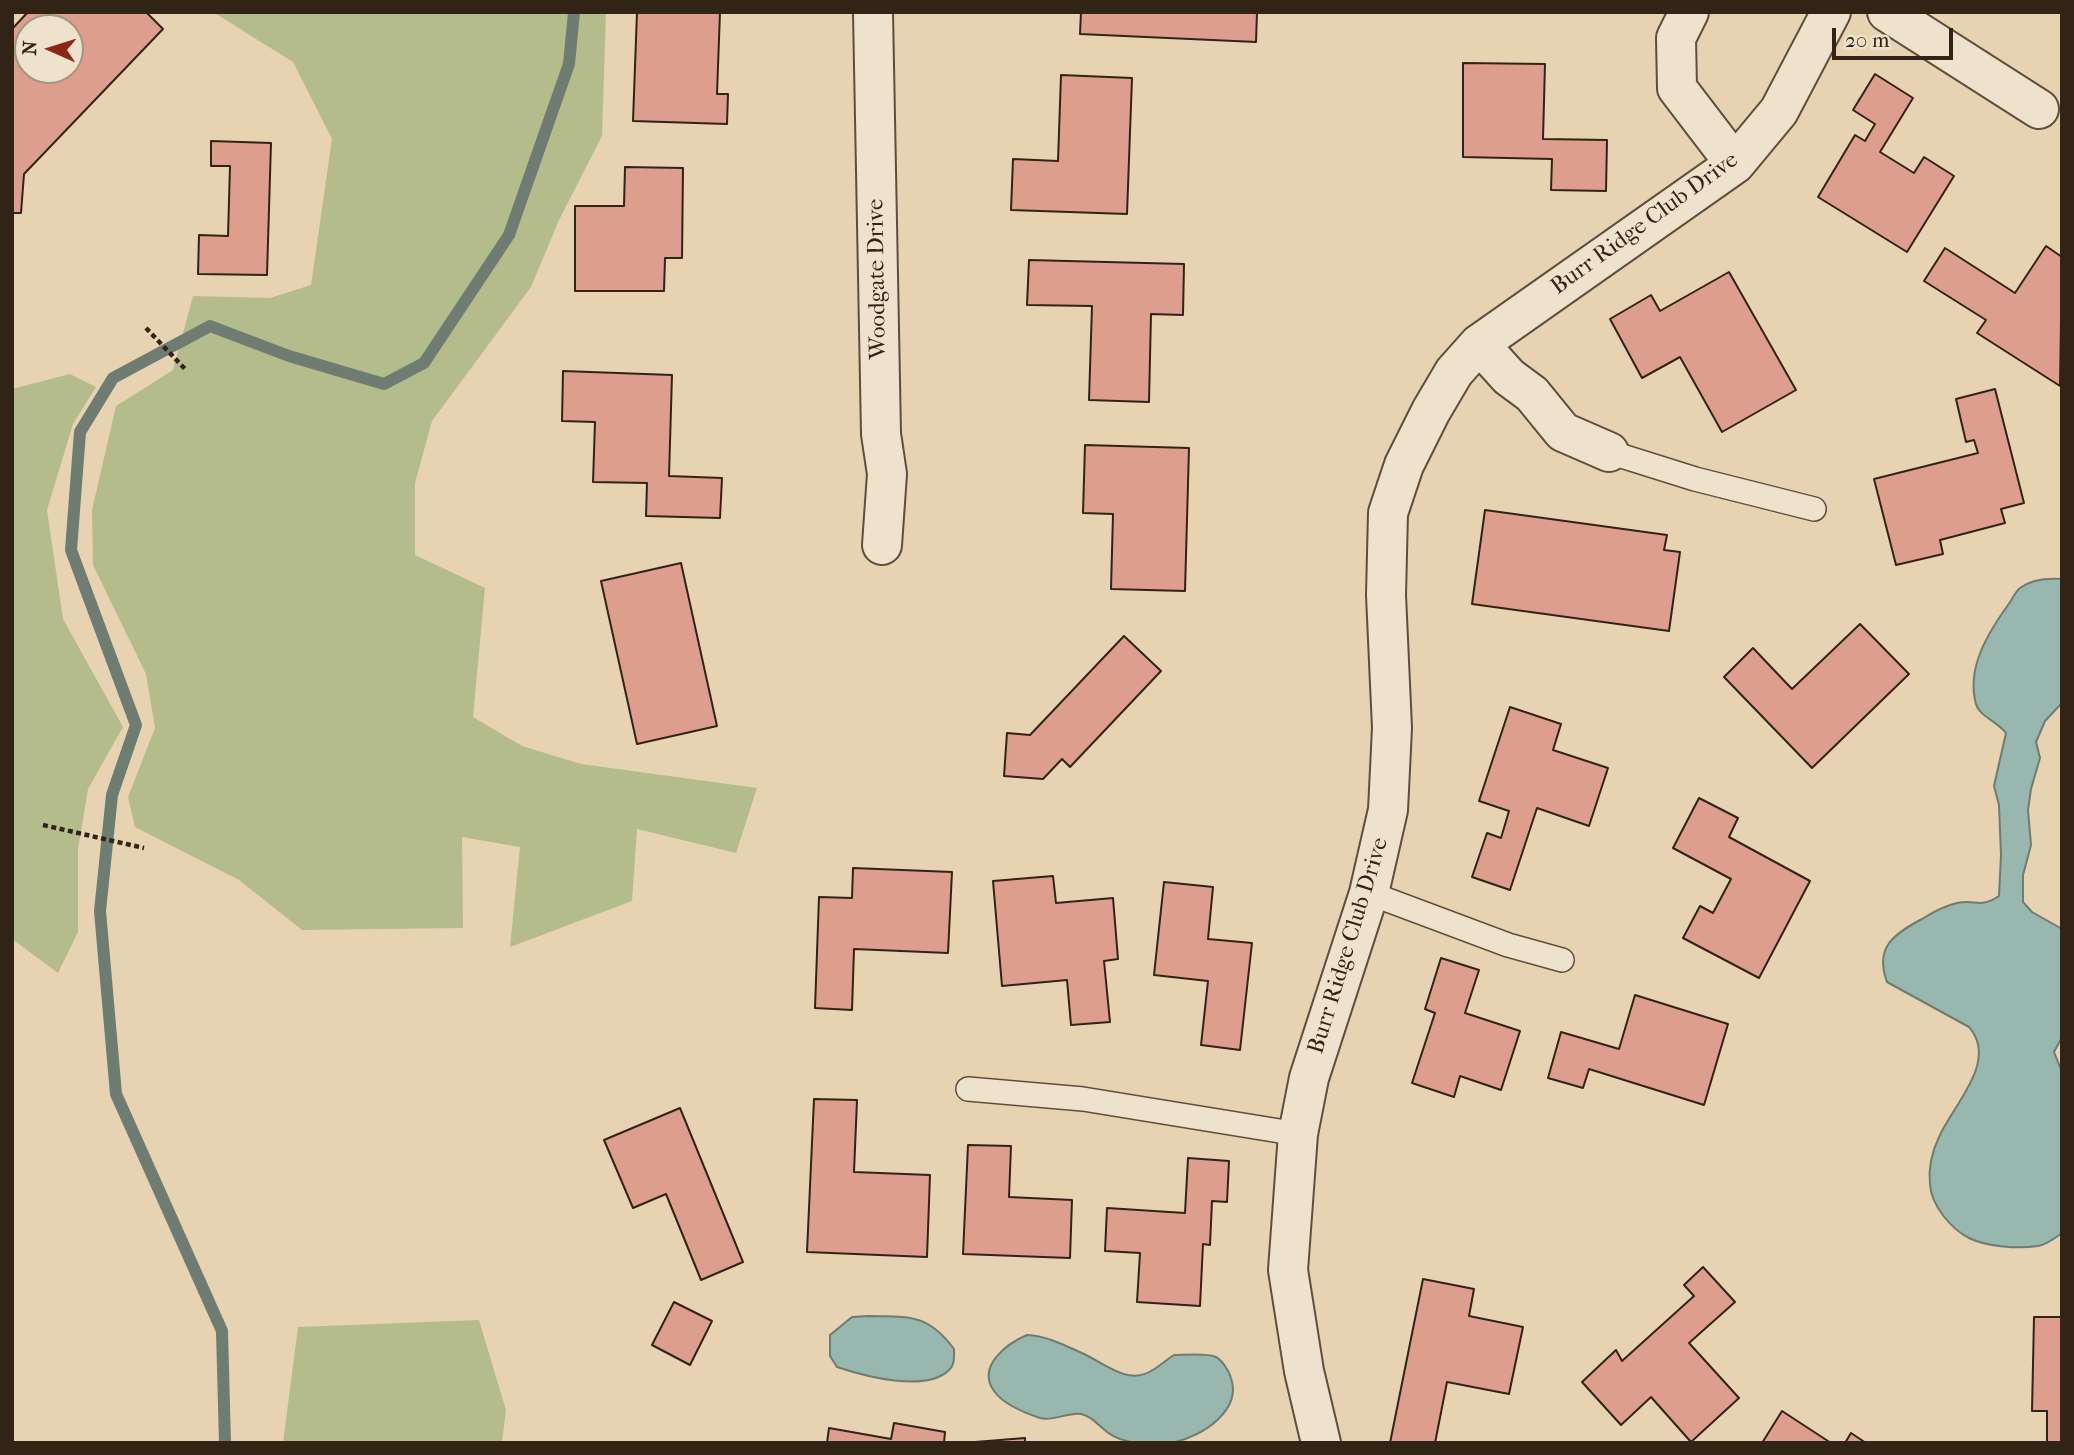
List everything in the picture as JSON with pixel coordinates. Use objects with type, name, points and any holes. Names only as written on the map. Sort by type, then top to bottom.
[{"type":"street","name":"Woodgate Drive","points":[[873,12],[881,434],[887,474],[882,545]]},
{"type":"street","points":[[1689,12],[1676,37],[1677,88],[1735,164]]},
{"type":"street","name":"Burr Ridge Club Drive","points":[[1321,1443],[1304,1371],[1288,1270],[1298,1134],[1309,1078],[1369,894],[1388,810],[1392,728],[1385,595],[1388,513],[1404,465],[1454,372],[1479,344],[1735,164],[1779,111],[1831,12]]},
{"type":"street","points":[[1887,12],[2039,109]]},
{"type":"street","points":[[1479,344],[1509,377],[1532,394],[1563,432],[1609,452]]},
{"type":"lane","points":[[1609,452],[1695,479],[1814,509]]},
{"type":"lane","points":[[1369,894],[1508,945],[1562,960]]},
{"type":"lane","points":[[968,1089],[1083,1099],[1298,1134]]},
{"type":"path","points":[[146,328],[186,370]]},
{"type":"path","points":[[43,825],[144,848]]},
{"type":"green space","points":[[213,12],[606,12],[602,136],[559,220],[531,287],[432,421],[415,483],[415,555],[485,588],[473,717],[522,746],[581,764],[757,788],[736,853],[637,829],[632,901],[510,947],[520,847],[462,837],[463,928],[302,930],[239,880],[135,827],[128,797],[155,728],[146,674],[93,565],[92,510],[116,406],[173,370],[193,296],[270,298],[311,285],[332,139],[293,62]]},
{"type":"green space","points":[[70,374],[96,387],[73,424],[47,510],[63,619],[123,727],[88,789],[78,849],[78,932],[58,973],[12,939],[12,389]]},
{"type":"green space","points":[[479,1320],[506,1410],[502,1443],[283,1443],[298,1327]]},
{"type":"water","points":[[2062,579],[2062,703],[2045,721],[2036,742],[2040,758],[2028,810],[2031,845],[2023,875],[2023,902],[2032,912],[2062,929],[2062,1037],[2054,1052],[2062,1072],[2062,1233],[2041,1245],[2003,1246],[1976,1241],[1955,1229],[1943,1216],[1931,1192],[1930,1166],[1933,1154],[1976,1068],[1979,1054],[1977,1040],[1969,1027],[1887,982],[1883,959],[1895,936],[1934,912],[1957,903],[1982,903],[1999,896],[1999,805],[1994,786],[2006,733],[1981,712],[1976,704],[1976,664],[1986,639],[2018,590],[2035,581]]},
{"type":"water","points":[[852,1317],[906,1317],[926,1323],[954,1349],[951,1368],[939,1377],[911,1382],[878,1378],[837,1367],[830,1356],[830,1335]]},
{"type":"water","points":[[1027,1335],[1057,1342],[1117,1372],[1134,1376],[1151,1371],[1174,1355],[1216,1357],[1230,1375],[1233,1390],[1231,1401],[1218,1420],[1208,1428],[1186,1439],[1167,1443],[1149,1444],[1122,1440],[1081,1414],[1040,1418],[1003,1400],[989,1382],[989,1373],[997,1357],[1011,1344]]},
{"type":"building","points":[[146,12],[163,29],[24,174],[21,213],[12,213],[12,29],[14,27],[14,84],[84,84],[84,14],[26,14]]},
{"type":"building","points":[[637,12],[720,12],[717,94],[728,94],[727,124],[633,121]]},
{"type":"building","points":[[1081,12],[1257,12],[1256,42],[1080,34]]},
{"type":"building","points":[[1463,63],[1545,64],[1543,139],[1607,140],[1606,191],[1551,190],[1552,159],[1463,157]]},
{"type":"building","points":[[1875,74],[1913,98],[1880,152],[1914,173],[1924,157],[1954,176],[1907,252],[1818,197],[1855,135],[1865,141],[1875,124],[1853,110]]},
{"type":"building","points":[[1061,75],[1132,78],[1127,214],[1011,210],[1013,159],[1058,161]]},
{"type":"building","points":[[211,141],[271,143],[267,275],[198,274],[199,235],[228,236],[230,166],[211,166]]},
{"type":"building","points":[[625,167],[683,168],[682,258],[665,258],[664,291],[575,291],[575,206],[624,206]]},
{"type":"building","points":[[2046,246],[2062,257],[2060,386],[1977,333],[1986,320],[1924,281],[1945,248],[2015,293]]},
{"type":"building","points":[[1029,260],[1184,264],[1183,315],[1151,314],[1149,402],[1089,400],[1092,306],[1027,305]]},
{"type":"building","points":[[1729,272],[1796,390],[1722,432],[1680,357],[1642,378],[1610,319],[1651,295],[1660,311]]},
{"type":"building","points":[[563,371],[672,375],[669,476],[722,478],[720,518],[646,516],[647,483],[593,482],[595,422],[562,421]]},
{"type":"building","points":[[1995,389],[2024,503],[2001,509],[2005,523],[1940,540],[1943,554],[1896,565],[1874,479],[1978,453],[1974,440],[1966,442],[1956,399]]},
{"type":"building","points":[[1085,445],[1189,448],[1185,591],[1111,589],[1113,514],[1083,513]]},
{"type":"building","points":[[1485,510],[1667,535],[1664,550],[1680,552],[1669,631],[1472,604]]},
{"type":"building","points":[[681,563],[717,726],[637,744],[601,581]]},
{"type":"building","points":[[1860,624],[1909,674],[1812,768],[1724,677],[1753,648],[1792,689]]},
{"type":"building","points":[[1124,636],[1161,671],[1070,767],[1062,759],[1043,779],[1004,776],[1007,733],[1030,735]]},
{"type":"building","points":[[1510,707],[1561,724],[1553,750],[1608,768],[1589,826],[1537,808],[1510,890],[1472,877],[1487,833],[1501,838],[1509,811],[1479,801]]},
{"type":"building","points":[[1699,798],[1738,818],[1729,837],[1810,881],[1759,978],[1683,938],[1700,906],[1713,913],[1731,879],[1673,848]]},
{"type":"building","points":[[853,868],[952,872],[948,953],[854,949],[852,1010],[815,1008],[819,897],[852,898]]},
{"type":"building","points":[[1053,876],[1056,903],[1113,898],[1118,959],[1104,961],[1110,1022],[1071,1025],[1067,980],[1002,986],[993,881]]},
{"type":"building","points":[[1164,882],[1213,887],[1208,939],[1252,943],[1240,1050],[1201,1045],[1208,981],[1154,975]]},
{"type":"building","points":[[1441,958],[1479,970],[1465,1013],[1520,1031],[1501,1090],[1460,1076],[1454,1097],[1412,1083],[1435,1013],[1425,1009]]},
{"type":"building","points":[[1635,995],[1728,1024],[1704,1105],[1589,1069],[1583,1088],[1548,1078],[1561,1032],[1619,1049]]},
{"type":"building","points":[[814,1099],[857,1100],[854,1172],[930,1175],[927,1257],[807,1252]]},
{"type":"building","points":[[680,1108],[743,1262],[701,1280],[666,1194],[633,1208],[604,1140]]},
{"type":"building","points":[[968,1145],[1011,1146],[1009,1197],[1072,1200],[1070,1258],[963,1254]]},
{"type":"building","points":[[1188,1158],[1229,1161],[1227,1202],[1212,1201],[1210,1245],[1203,1244],[1200,1306],[1137,1302],[1140,1253],[1105,1251],[1107,1208],[1185,1213]]},
{"type":"building","points":[[1703,1267],[1735,1302],[1689,1343],[1739,1398],[1691,1442],[1651,1397],[1621,1425],[1582,1382],[1616,1350],[1622,1361],[1694,1296],[1684,1285]]},
{"type":"building","points":[[1423,1279],[1474,1289],[1469,1316],[1523,1327],[1509,1394],[1447,1382],[1435,1443],[1390,1443]]},
{"type":"building","points":[[674,1302],[712,1321],[690,1365],[652,1345]]},
{"type":"building","points":[[2034,1317],[2062,1317],[2062,1443],[2047,1443],[2047,1411],[2032,1411]]},
{"type":"building","points":[[1782,1411],[1831,1443],[1762,1443]]},
{"type":"building","points":[[894,1423],[945,1432],[944,1443],[827,1443],[829,1428],[891,1439]]},
{"type":"building","points":[[1851,1433],[1866,1443],[1845,1443]]},
{"type":"building","points":[[1025,1438],[1025,1443],[975,1442]]},
{"type":"waterway","points":[[225,1443],[222,1331],[116,1094],[100,911],[112,795],[136,725],[71,550],[80,432],[113,378],[210,326],[289,356],[384,384],[424,363],[509,235],[569,64],[574,12]]}]
